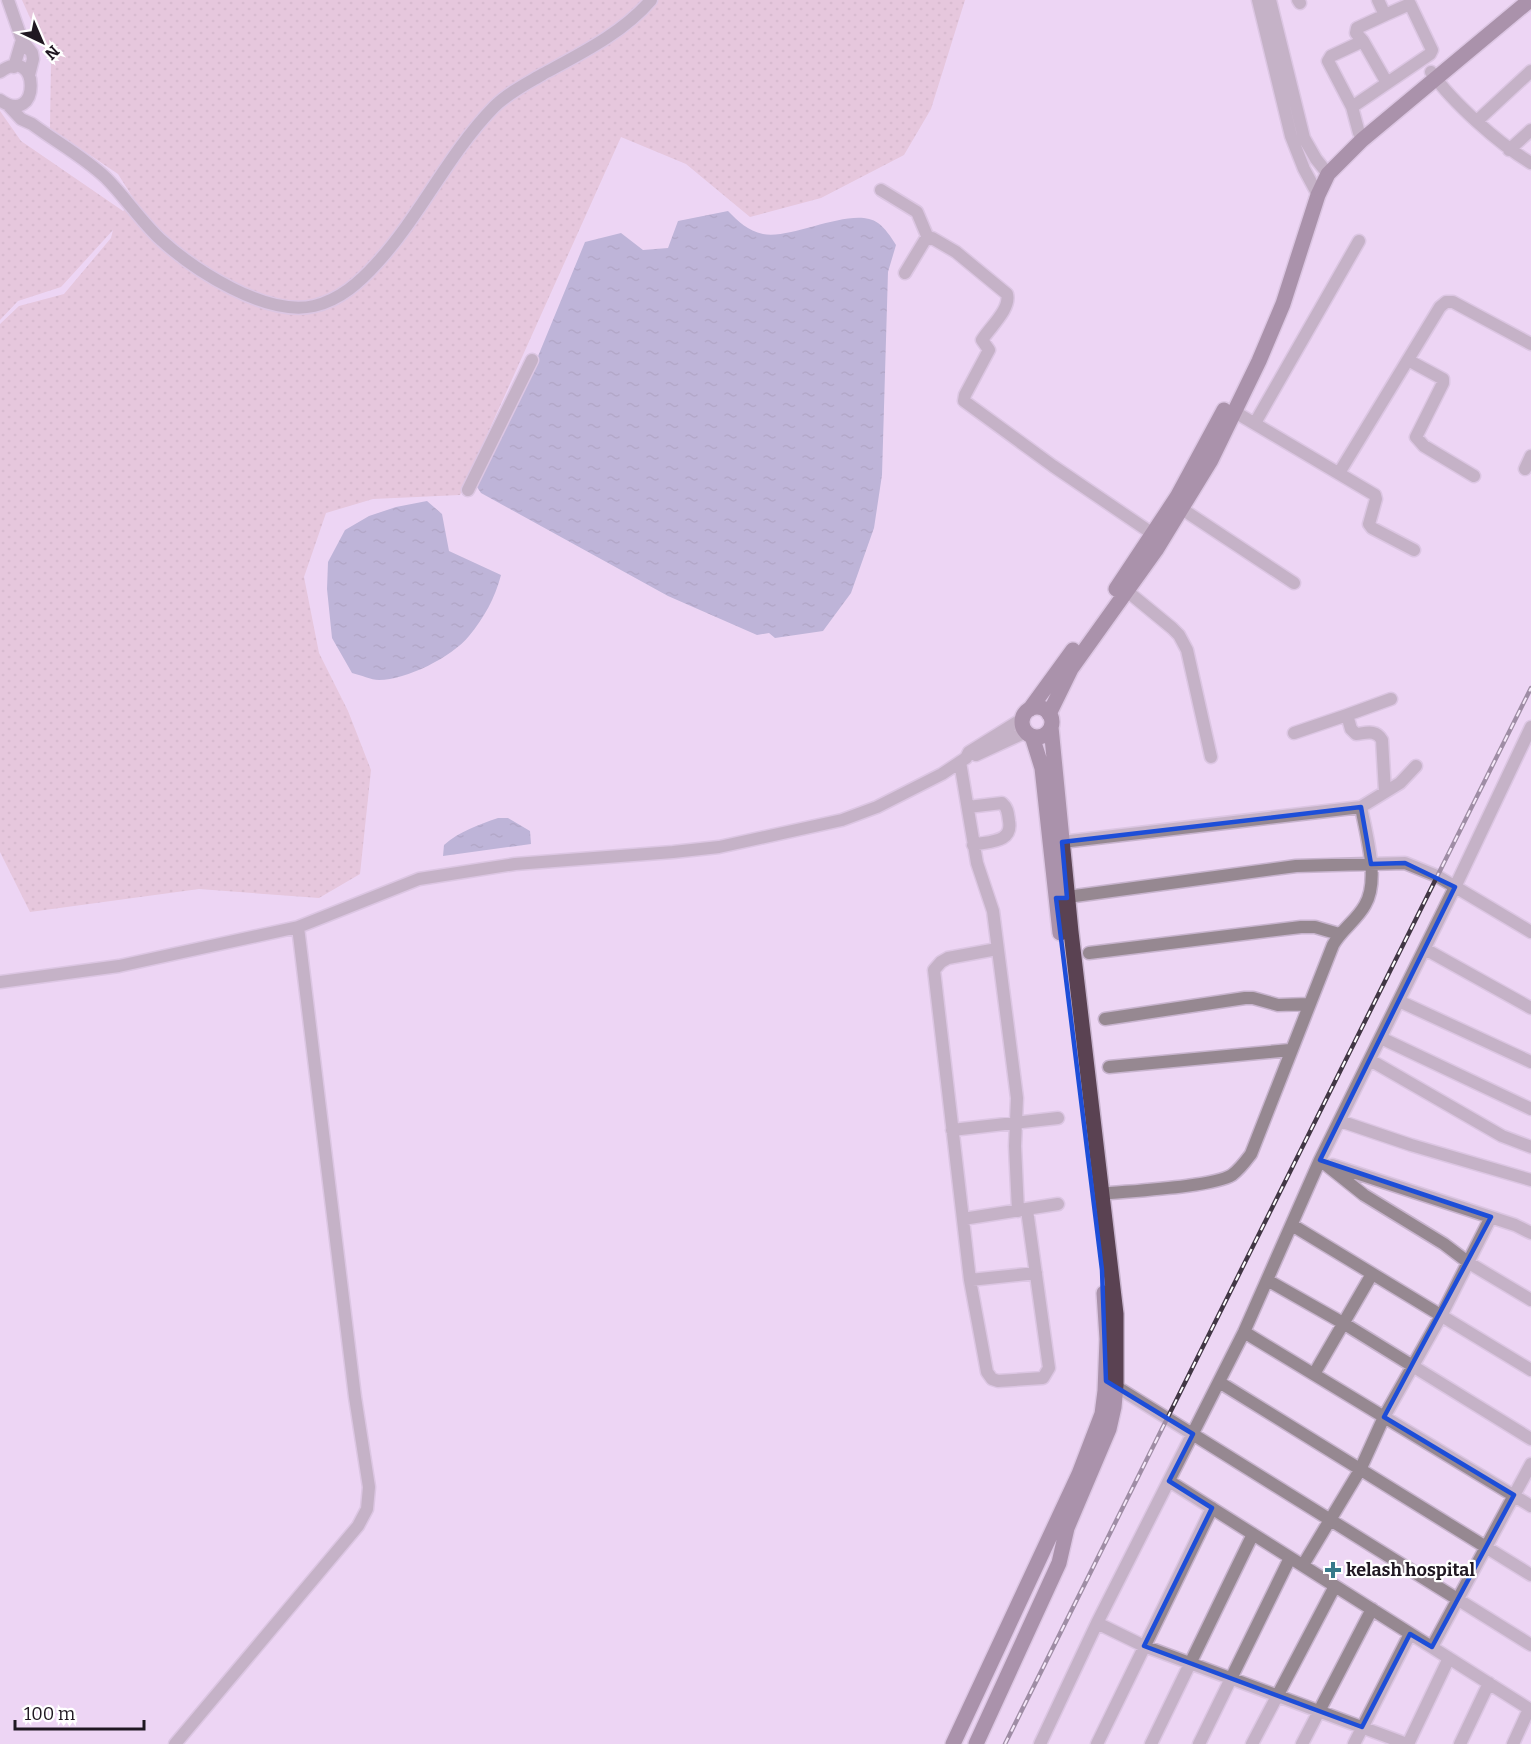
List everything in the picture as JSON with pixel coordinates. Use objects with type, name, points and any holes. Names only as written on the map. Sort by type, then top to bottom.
[{"type":"main road","points":[[1028,724],[1154,534],[1204,448],[1248,362],[1278,292],[1315,190],[1325,171],[1359,133],[1525,3]]},
{"type":"main road","points":[[1325,171],[1433,75]]},
{"type":"main road","points":[[1028,724],[1040,737],[1046,733],[1071,669],[1156,549],[1210,460],[1235,412],[1283,304],[1315,190]]},
{"type":"main road","points":[[955,1744],[1079,1474],[1111,1383],[1102,1270],[1080,1100],[1062,898],[1062,842],[1050,720],[1044,709],[1037,707],[1028,724],[1042,768],[1062,898],[1116,1314],[1109,1429],[1067,1527],[1059,1563],[976,1744]]},
{"type":"street","points":[[8,0],[22,40],[32,53],[33,59],[29,75]]},
{"type":"street","points":[[4,102],[21,119],[32,124],[105,177],[145,224],[188,261],[225,285],[254,298],[294,308],[312,307],[342,295],[377,263],[402,232],[466,140],[495,106],[516,89],[632,21],[651,0]]},
{"type":"street","points":[[1258,0],[1291,136],[1315,190]]},
{"type":"street","points":[[1270,0],[1299,123],[1311,151],[1325,171]]},
{"type":"street","points":[[1378,0],[1385,15]]},
{"type":"street","points":[[1352,107],[1430,54],[1432,50],[1410,2],[1357,28],[1356,33],[1387,82]]},
{"type":"street","points":[[14,67],[22,40]]},
{"type":"street","points":[[1359,133],[1352,107],[1328,61],[1331,56],[1363,41]]},
{"type":"street","points":[[0,72],[14,67],[23,69],[29,75],[32,85],[29,96],[32,124]]},
{"type":"street","points":[[1433,75],[1509,150],[1531,163]]},
{"type":"street","points":[[1478,121],[1528,78]]},
{"type":"street","points":[[4,102],[17,105],[29,96]]},
{"type":"street","points":[[1509,150],[1531,130]]},
{"type":"street","points":[[881,190],[916,212],[928,238]]},
{"type":"street","points":[[905,273],[928,238]]},
{"type":"street","points":[[928,238],[956,252],[1007,294],[1008,298],[1006,306],[982,340],[989,350],[964,401],[1053,466],[1154,534]]},
{"type":"street","points":[[1255,423],[1359,241]]},
{"type":"street","points":[[1339,473],[1440,307],[1446,302],[1453,302],[1531,344]]},
{"type":"street","points":[[468,490],[532,360]]},
{"type":"street","points":[[1408,360],[1443,379],[1416,437],[1424,446],[1474,476]]},
{"type":"street","points":[[1235,412],[1375,495],[1376,499],[1369,521],[1372,528],[1414,550]]},
{"type":"street","points":[[1525,468],[1531,456]]},
{"type":"street","points":[[1182,509],[1294,583]]},
{"type":"street","points":[[1127,591],[1172,628],[1187,650],[1211,757]]},
{"type":"street","points":[[1294,733],[1391,699]]},
{"type":"street","points":[[1347,715],[1351,729],[1356,734],[1374,732],[1382,740],[1385,792]]},
{"type":"street","points":[[0,982],[119,966],[298,927],[419,879],[515,864],[719,847],[842,820],[877,807],[942,774],[1028,724]]},
{"type":"street","points":[[1032,1744],[1106,1606],[1244,1332],[1320,1160],[1425,950],[1531,727]]},
{"type":"street","points":[[963,760],[973,845],[993,911],[1017,1098],[1015,1146],[1023,1211],[1036,1273],[1048,1368],[1043,1378],[998,1381],[992,1379],[987,1372],[970,1280],[934,970],[948,958],[997,949]]},
{"type":"street","points":[[1062,842],[1361,807],[1400,783],[1416,766]]},
{"type":"street","points":[[968,807],[1002,803],[1007,809],[1010,827],[1010,832],[1004,838],[973,845]]},
{"type":"street","points":[[1101,1194],[1211,1182],[1230,1176],[1251,1154],[1290,1050],[1339,934],[1365,906],[1372,891],[1371,864],[1361,807]]},
{"type":"street","points":[[1062,898],[1296,866],[1405,863],[1437,876],[1531,932]]},
{"type":"street","points":[[175,1744],[358,1526],[367,1509],[369,1487],[298,927]]},
{"type":"street","points":[[1089,953],[1301,927],[1315,927],[1339,934]]},
{"type":"street","points":[[1425,950],[1531,1008]]},
{"type":"street","points":[[1105,1019],[1245,998],[1278,1005],[1309,1004]]},
{"type":"street","points":[[1399,1001],[1531,1062]]},
{"type":"street","points":[[1381,1038],[1531,1109]]},
{"type":"street","points":[[1109,1067],[1290,1050]]},
{"type":"street","points":[[1370,1060],[1502,1136],[1531,1147]]},
{"type":"street","points":[[952,1130],[1058,1118]]},
{"type":"street","points":[[1340,1121],[1411,1145],[1531,1180]]},
{"type":"street","points":[[1320,1160],[1491,1217],[1531,1233]]},
{"type":"street","points":[[1320,1160],[1364,1195],[1531,1300]]},
{"type":"street","points":[[963,1219],[1058,1204]]},
{"type":"street","points":[[1303,1565],[1329,1518],[1360,1470],[1384,1417],[1441,1316],[1491,1217]]},
{"type":"street","points":[[1292,1225],[1531,1370]]},
{"type":"street","points":[[970,1280],[1036,1273]]},
{"type":"street","points":[[1314,1374],[1372,1274]]},
{"type":"street","points":[[1268,1280],[1343,1323],[1531,1439]]},
{"type":"street","points":[[1244,1332],[1531,1506]]},
{"type":"street","points":[[1219,1382],[1531,1575]]},
{"type":"street","points":[[1111,1383],[1531,1645]]},
{"type":"street","points":[[1432,1647],[1531,1464]]},
{"type":"street","points":[[1169,1481],[1530,1709],[1514,1744]]},
{"type":"street","points":[[1097,1744],[1212,1508]]},
{"type":"street","points":[[1151,1744],[1252,1534]]},
{"type":"street","points":[[969,1744],[1053,1560],[1062,1549]]},
{"type":"street","points":[[1198,1744],[1290,1557]]},
{"type":"street","points":[[1252,1744],[1275,1696],[1335,1586]]},
{"type":"street","points":[[1302,1744],[1372,1609]]},
{"type":"street","points":[[1096,1621],[1144,1646],[1408,1744],[1449,1658]]},
{"type":"street","points":[[1040,1744],[1096,1621]]},
{"type":"street","points":[[1354,1744],[1410,1634]]},
{"type":"street","points":[[1460,1744],[1489,1683]]},
{"type":"highlighted area","points":[[1361,807],[1371,864],[1405,863],[1455,887],[1320,1160],[1491,1217],[1384,1417],[1514,1495],[1432,1647],[1410,1634],[1362,1727],[1144,1646],[1212,1508],[1169,1481],[1193,1434],[1106,1381],[1102,1270],[1056,898],[1067,898],[1062,842]]},
{"type":"shaded area","points":[[22,0],[965,0],[931,109],[904,155],[821,198],[750,217],[686,164],[621,137],[460,495],[373,499],[326,513],[304,577],[319,653],[348,711],[371,770],[360,874],[319,898],[199,889],[30,912],[0,852],[0,324],[19,306],[64,294],[111,238],[113,230],[61,287],[18,301],[0,320],[0,111],[21,141],[123,211],[135,201],[118,174],[50,128],[51,64]]},
{"type":"water","points":[[728,211],[748,228],[758,233],[776,235],[839,220],[867,219],[881,225],[896,245],[888,272],[882,475],[874,528],[851,593],[823,631],[775,638],[769,633],[757,635],[668,596],[481,493],[475,484],[534,366],[585,242],[621,233],[643,250],[668,248],[678,221]]},
{"type":"water","points":[[427,501],[442,514],[449,551],[501,575],[492,600],[469,636],[452,652],[428,666],[390,679],[379,680],[352,673],[332,638],[327,589],[328,562],[345,530],[369,516],[396,507]]},
{"type":"water","points":[[498,818],[508,818],[530,831],[531,844],[443,856],[444,845],[450,840]]},
{"type":"railway","points":[[1005,1744],[1531,688]]},
{"type":"place","name":"kelash hospital","points":[[1333,1570]]}]
